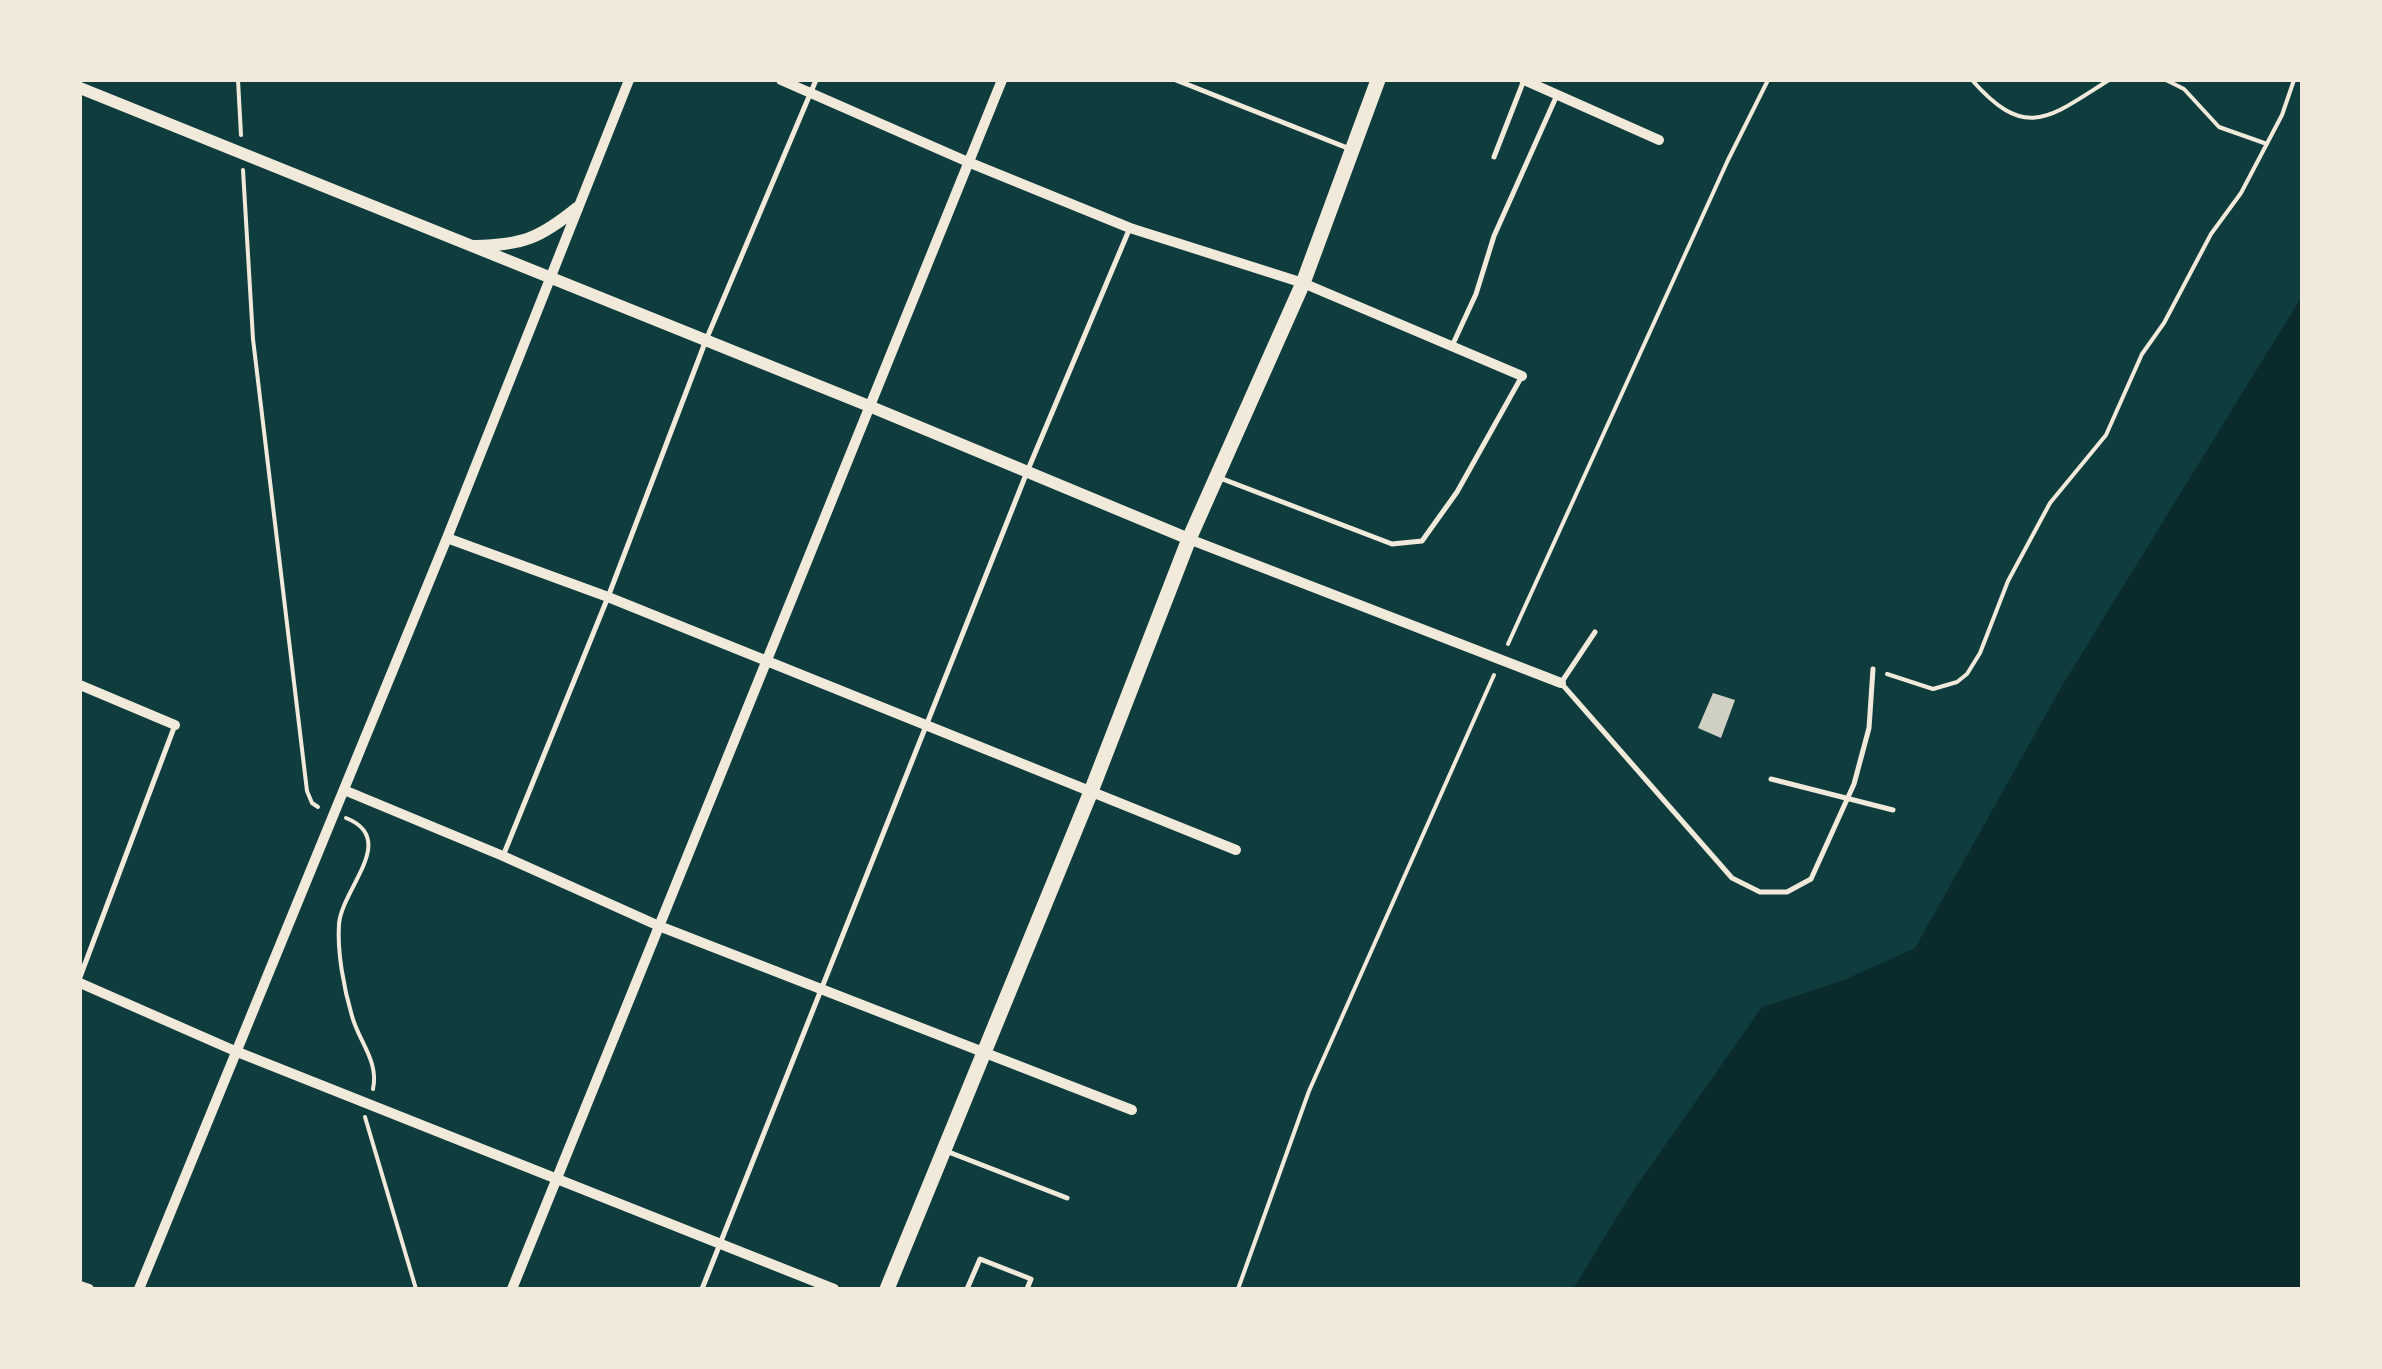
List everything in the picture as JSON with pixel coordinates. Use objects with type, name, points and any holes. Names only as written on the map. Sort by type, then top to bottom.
[{"type":"main road","points":[[887,1289],[1090,794],[1189,540],[1304,283],[1378,80]]},
{"type":"street","points":[[139,1289],[629,80]]},
{"type":"street","points":[[781,80],[1130,228],[1304,283],[1522,376]]},
{"type":"street","points":[[512,1289],[1002,80]]},
{"type":"street","points":[[1524,80],[1659,140]]},
{"type":"street","points":[[80,88],[869,406],[1189,540],[1560,684]]},
{"type":"street","points":[[467,246],[513,245],[532,239],[577,208]]},
{"type":"street","points":[[446,538],[769,661],[1236,850]]},
{"type":"street","points":[[80,685],[176,726]]},
{"type":"street","points":[[344,790],[659,926],[1132,1110]]},
{"type":"street","points":[[80,980],[235,1051],[834,1289]]},
{"type":"street","points":[[80,1286],[89,1289]]},
{"type":"lane","points":[[504,856],[706,340],[816,80]]},
{"type":"lane","points":[[1176,80],[1352,150]]},
{"type":"lane","points":[[1494,157],[1524,80]]},
{"type":"lane","points":[[1452,346],[1476,294],[1494,236],[1557,94]]},
{"type":"lane","points":[[702,1289],[1027,472],[1130,228]]},
{"type":"lane","points":[[1217,477],[1392,544],[1422,540],[1457,492],[1522,376]]},
{"type":"lane","points":[[1595,632],[1560,684],[1732,878],[1760,892],[1787,892],[1811,879],[1848,798],[1869,728],[1873,670]]},
{"type":"lane","points":[[80,980],[176,726]]},
{"type":"lane","points":[[1771,779],[1893,810]]},
{"type":"lane","points":[[943,1150],[1067,1198]]},
{"type":"lane","points":[[967,1289],[980,1260],[1031,1279],[1027,1289]]},
{"type":"path","points":[[238,80],[240,132]]},
{"type":"path","points":[[1505,649],[1768,80]]},
{"type":"path","points":[[1972,80],[1990,101],[2012,116],[2037,119],[2061,110],[2109,80]]},
{"type":"path","points":[[2166,80],[2184,89],[2219,127],[2266,144]]},
{"type":"path","points":[[1873,670],[1934,689],[1958,682],[1967,674],[1980,653],[2008,582],[2050,504],[2106,435],[2142,354],[2164,323],[2211,234],[2240,193],[2282,115],[2294,80]]},
{"type":"path","points":[[243,174],[253,339],[272,520],[307,791],[318,807]]},
{"type":"path","points":[[1238,1289],[1309,1090],[1493,676]]},
{"type":"path","points":[[352,820],[367,834],[369,852],[341,910],[339,942],[351,1016],[371,1058],[372,1092]]},
{"type":"path","points":[[366,1110],[366,1130],[385,1180],[416,1289]]},
{"type":"water","points":[[2302,296],[2302,1289],[1573,1289],[1631,1194],[1762,1007],[1846,979],[1915,948],[2063,684]]},
{"type":"building","points":[[1713,693],[1735,700],[1721,738],[1698,728]]}]
